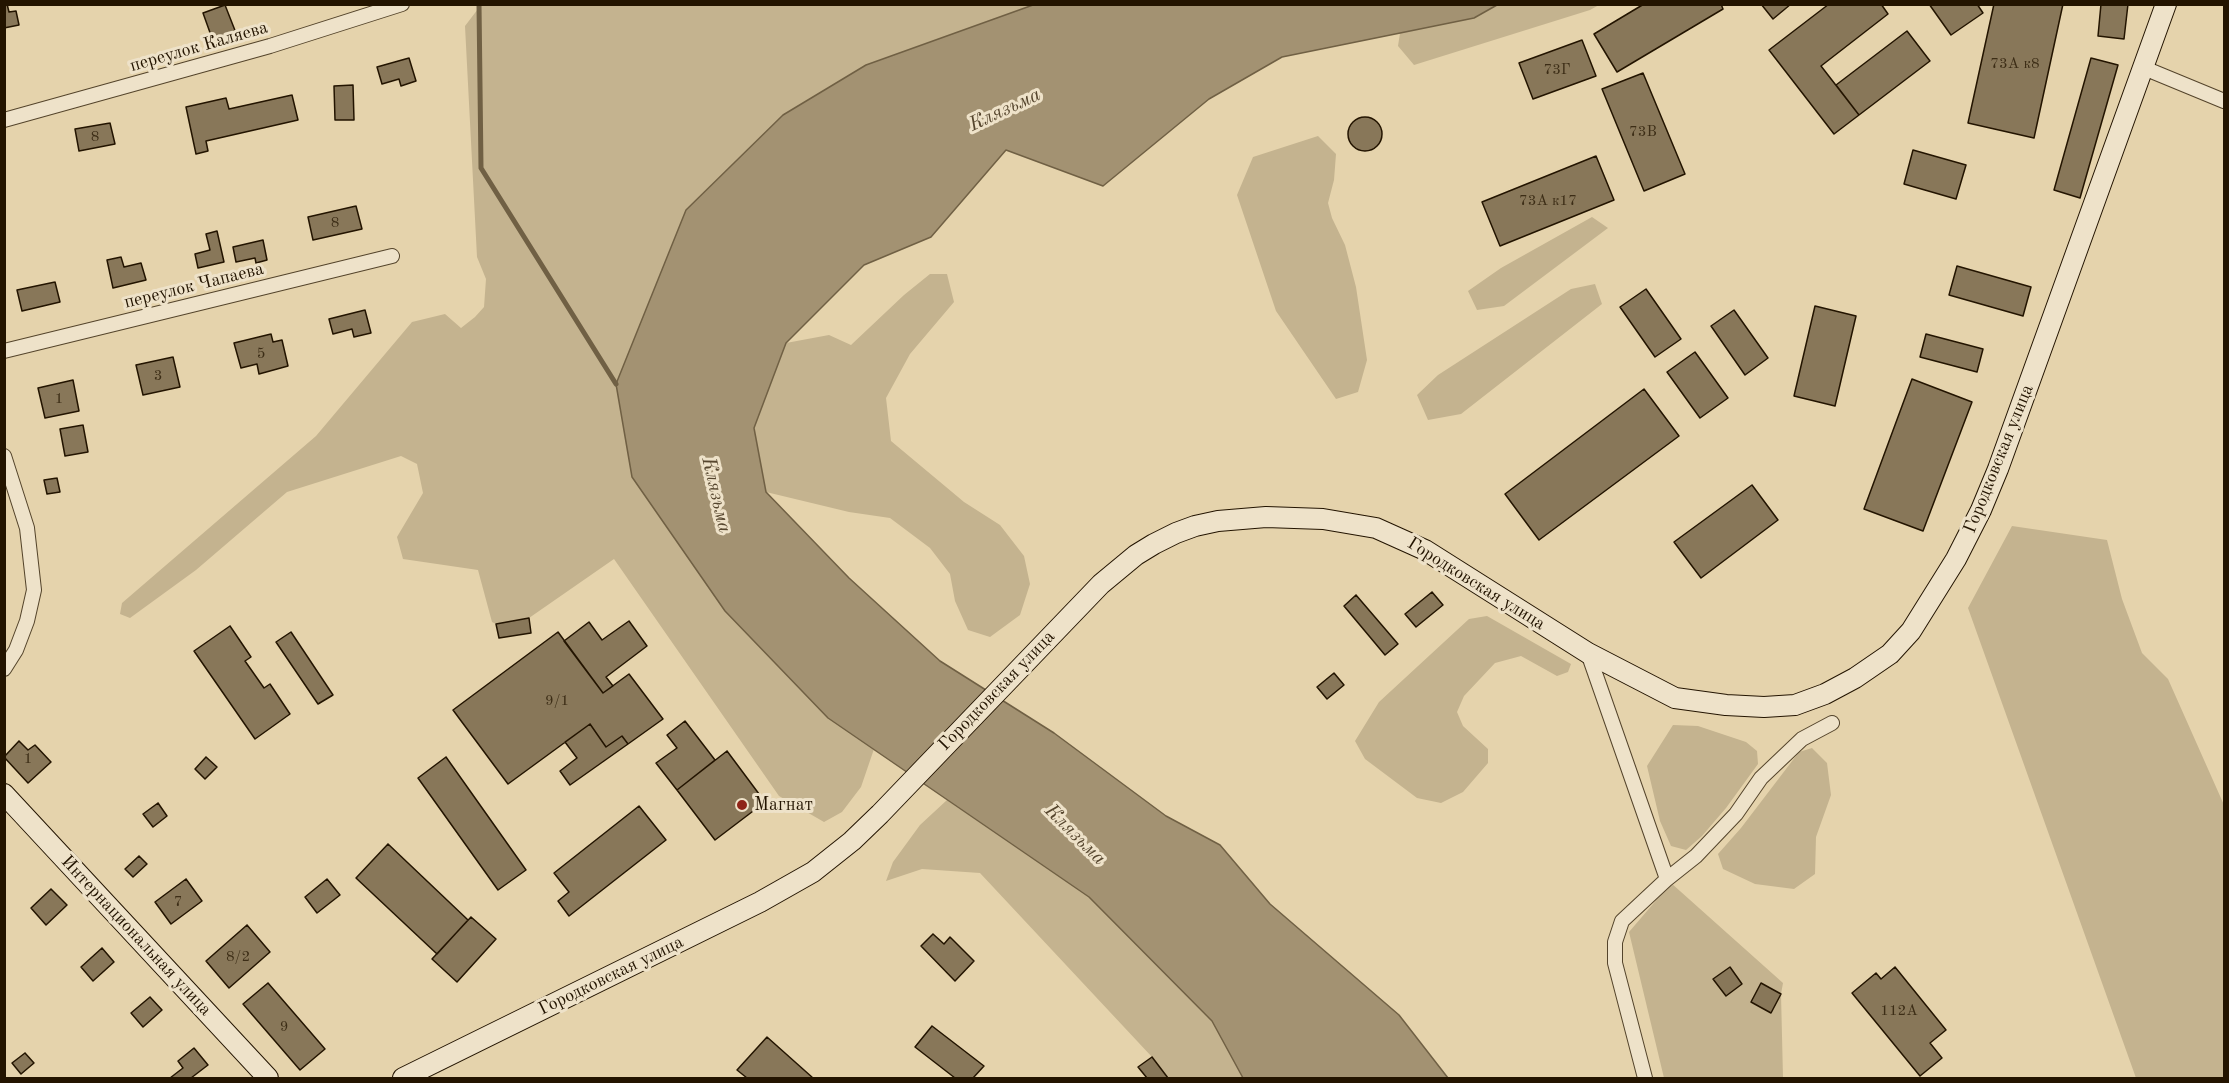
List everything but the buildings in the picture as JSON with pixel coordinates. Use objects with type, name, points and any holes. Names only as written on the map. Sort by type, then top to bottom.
[{"type":"main road","name":"Городковская улица","points":[[403,1078],[786,888],[832,858],[880,814],[1078,606],[1136,555],[1176,533],[1218,521],[1276,517],[1323,519],[1376,528],[1425,550],[1588,653],[1675,698],[1726,705],[1764,707],[1795,705],[1825,694],[1855,678],[1890,654],[1911,631],[1956,559],[1985,500],[2166,4]]},
{"type":"main road","name":"Интернациональная улица","points":[[4,794],[268,1078]]},
{"type":"street","name":"переулок Каляева","points":[[4,120],[260,49],[402,4]]},
{"type":"street","points":[[2144,68],[2224,101]]},
{"type":"street","name":"переулок Чапаева","points":[[4,351],[393,256]]},
{"type":"street","points":[[4,456],[27,528],[34,590],[27,621],[16,650],[4,669]]},
{"type":"street","points":[[1588,653],[1667,879]]},
{"type":"street","points":[[1645,1078],[1615,963],[1615,942],[1622,921],[1667,879],[1696,856],[1736,814],[1761,778],[1802,739],[1832,723]]},
{"type":"shaded area","points":[[481,5],[1033,5],[866,65],[783,115],[686,210],[828,718],[874,749],[861,787],[842,812],[824,822],[779,796],[614,559],[529,618],[496,624],[492,622],[478,570],[403,559],[397,537],[423,493],[417,464],[401,456],[287,492],[196,570],[130,618],[120,614],[122,603],[316,436],[412,322],[445,314],[461,328],[484,307],[486,279],[477,257],[465,26]]},
{"type":"shaded area","points":[[1497,5],[1599,5],[1590,10],[1414,65],[1398,46],[1400,33],[1474,18]]},
{"type":"shaded area","points":[[1318,136],[1336,154],[1334,180],[1328,203],[1332,218],[1345,245],[1356,287],[1367,360],[1358,392],[1336,399],[1276,311],[1237,195],[1253,157]]},
{"type":"shaded area","points":[[1592,217],[1608,228],[1504,306],[1477,310],[1468,291],[1501,268]]},
{"type":"shaded area","points":[[930,274],[947,274],[954,302],[910,354],[886,398],[891,441],[964,502],[1000,525],[1024,556],[1030,584],[1020,615],[990,637],[968,630],[955,601],[950,574],[930,548],[890,518],[849,512],[766,492],[754,428],[786,343],[829,335],[851,345]]},
{"type":"shaded area","points":[[1595,284],[1602,304],[1461,414],[1428,420],[1417,395],[1438,375],[1571,289]]},
{"type":"shaded area","points":[[2012,526],[2107,540],[2122,599],[2142,653],[2168,679],[2224,805],[2224,1078],[2136,1078],[1968,608]]},
{"type":"shaded area","points":[[1487,616],[1571,664],[1568,672],[1557,676],[1521,656],[1495,663],[1464,696],[1457,712],[1463,726],[1488,749],[1488,763],[1463,792],[1441,803],[1417,798],[1365,759],[1355,741],[1379,702],[1469,619]]},
{"type":"shaded area","points":[[1673,725],[1698,726],[1746,742],[1757,751],[1758,764],[1726,808],[1702,836],[1686,850],[1671,846],[1660,821],[1647,766]]},
{"type":"shaded area","points":[[1812,748],[1827,763],[1831,795],[1816,837],[1815,874],[1794,889],[1755,884],[1723,869],[1718,854],[1741,828],[1799,752]]},
{"type":"shaded area","points":[[947,800],[1089,897],[1213,1021],[1243,1078],[1168,1078],[1152,1057],[980,873],[922,869],[886,881],[893,862],[920,825]]},
{"type":"shaded area","points":[[1671,883],[1783,983],[1781,994],[1783,1078],[1664,1078],[1629,932]]},
{"type":"water","name":"Клязьма","points":[[1033,5],[1497,5],[1474,18],[1282,57],[1209,99],[1103,186],[1006,150],[931,237],[864,265],[786,343],[754,428],[766,492],[849,578],[940,661],[1054,733],[1166,816],[1220,845],[1270,904],[1399,1015],[1448,1078],[1243,1078],[1212,1021],[1089,897],[828,718],[725,611],[632,477],[616,384],[686,210],[783,115],[866,65]]},
{"type":"waterway","points":[[479,4],[481,168],[616,384]]},
{"type":"place","name":"Магнат","points":[[742,805]]}]
